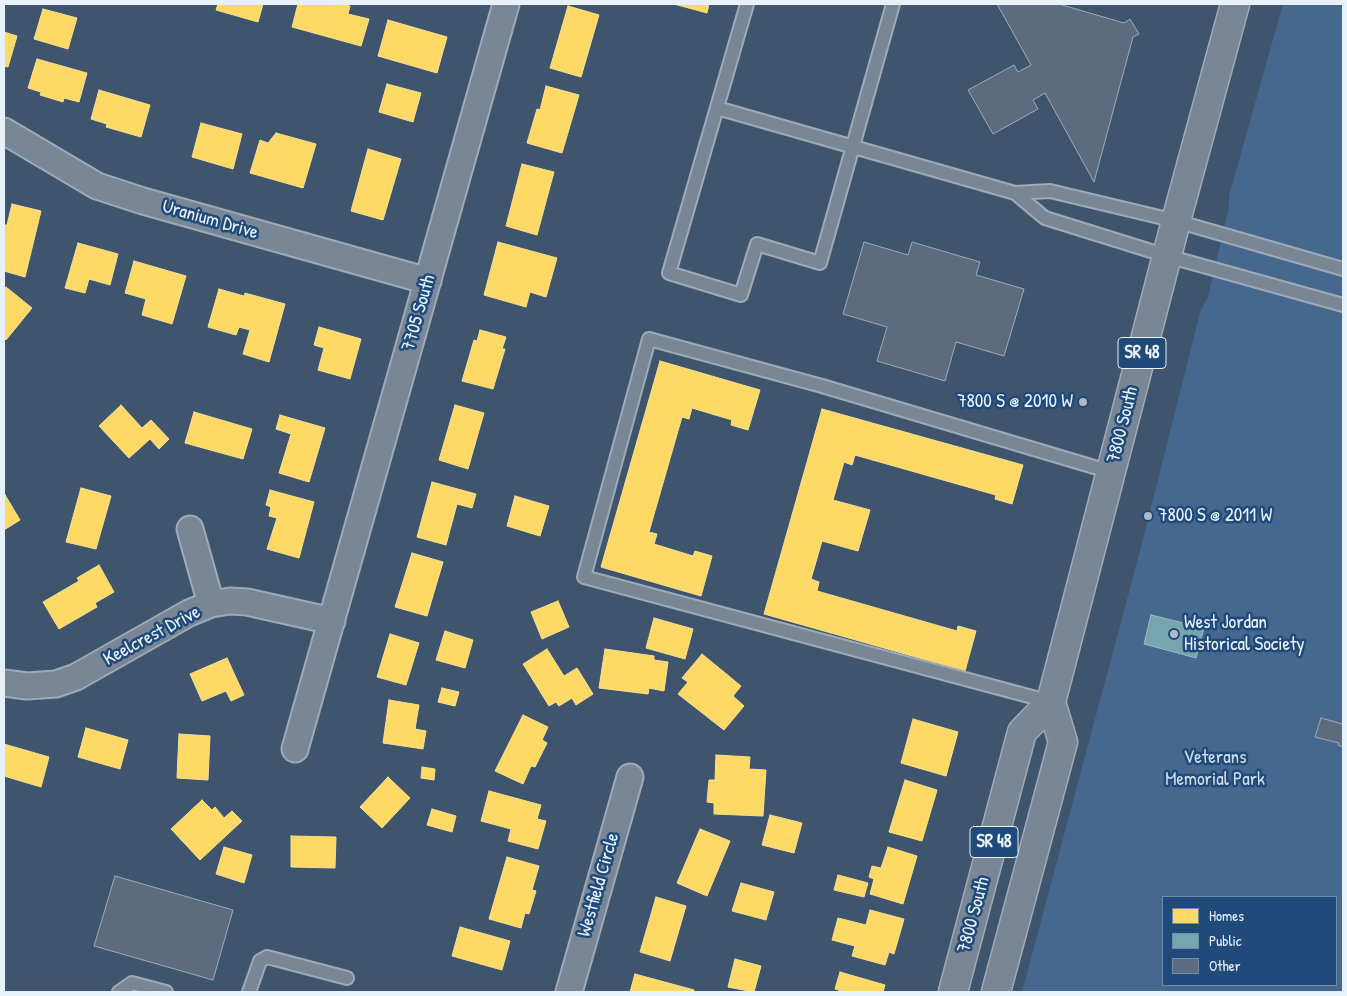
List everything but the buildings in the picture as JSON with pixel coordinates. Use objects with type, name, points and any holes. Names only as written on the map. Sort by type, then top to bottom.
[{"type":"main road","name":"7800 South","points":[[953,992],[1022,732],[1050,702],[1234,4]]},
{"type":"main road","name":"SR 48","points":[[996,992],[1063,742],[1050,702]]},
{"type":"street","name":"7705 South","points":[[295,749],[506,4]]},
{"type":"street","name":"Uranium Drive","points":[[4,131],[97,186],[153,204],[428,281]]},
{"type":"street","points":[[190,529],[212,604]]},
{"type":"street","name":"Keelcrest Drive","points":[[4,683],[27,686],[56,684],[76,677],[190,613],[212,604],[230,601],[247,602],[332,621]]},
{"type":"street","name":"Westfield Circle","points":[[568,992],[630,777]]},
{"type":"lane","points":[[747,4],[669,273],[742,295],[757,244],[820,263],[893,4]]},
{"type":"lane","points":[[717,108],[1015,193],[1050,191],[1176,221],[1343,269]]},
{"type":"lane","points":[[1015,193],[1044,218],[1167,256],[1343,305]]},
{"type":"lane","points":[[1050,702],[584,577],[650,339],[814,384],[1111,472]]},
{"type":"lane","points":[[249,992],[260,961],[267,957],[347,978]]},
{"type":"lane","points":[[118,992],[132,983],[166,992]]},
{"type":"green space","name":"Veterans Memorial Park","points":[[1283,4],[1343,4],[1343,992],[1022,992],[1140,551],[1201,309],[1208,297],[1229,207],[1229,196]]},
{"type":"place","name":"7800 S @ 2010 W","points":[[1083,402]]},
{"type":"place","name":"7800 S @ 2011 W","points":[[1148,516]]},
{"type":"place","name":"West Jordan Historical Society","points":[[1174,634]]}]
